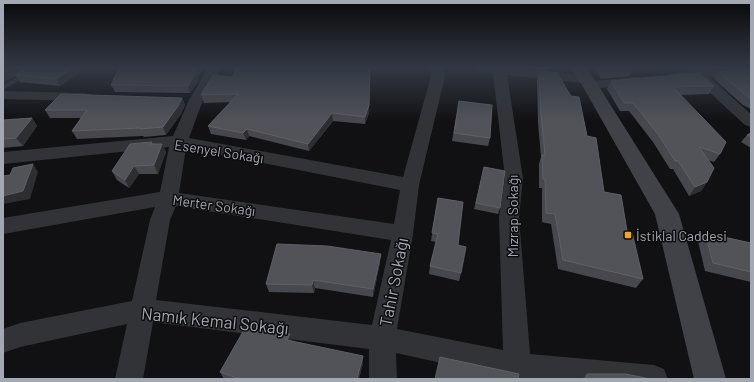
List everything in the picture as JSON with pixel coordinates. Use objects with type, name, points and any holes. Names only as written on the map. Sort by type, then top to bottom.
[{"type":"street","points":[[129,379],[160,220],[169,198],[188,99],[199,86]]},
{"type":"street","name":"Tahir Sokağı","points":[[383,379],[382,338],[403,234],[410,185],[435,86]]},
{"type":"street","name":"Mızrap Sokağı","points":[[501,86],[514,178],[509,217],[517,366]]},
{"type":"street","points":[[590,86],[667,214],[710,379]]},
{"type":"street","points":[[711,86],[751,122]]},
{"type":"street","points":[[3,95],[96,97]]},
{"type":"street","name":"Esenyel Sokağı","points":[[3,158],[179,142],[410,185]]},
{"type":"street","name":"Merter Sokağı","points":[[3,226],[169,198],[403,234]]},
{"type":"street","name":"Namık Kemal Sokağı","points":[[3,341],[20,335],[142,310],[382,338],[517,366],[654,379]]},
{"type":"building","points":[[207,86],[370,86],[369,105],[365,117],[332,113],[308,144],[247,129],[243,133],[208,126],[238,94],[201,95]]},
{"type":"building","points":[[540,86],[565,86],[571,96],[579,97],[587,136],[596,138],[604,192],[621,195],[627,231],[632,232],[643,279],[563,260],[555,214],[546,213],[545,179],[543,179],[542,155],[545,155]]},
{"type":"building","points":[[614,86],[714,86],[673,87],[726,142],[720,154],[699,147],[714,168],[707,182],[695,187],[678,161],[675,161],[658,134],[633,103],[624,103]]},
{"type":"building","points":[[734,86],[751,86],[751,99]]},
{"type":"building","points":[[61,94],[182,98],[163,127],[72,131],[87,110],[45,110]]},
{"type":"building","points":[[459,101],[492,105],[490,138],[454,133]]},
{"type":"building","points":[[32,118],[16,138],[3,139],[3,120]]},
{"type":"building","points":[[152,142],[150,144],[162,144],[154,165],[134,166],[125,180],[112,171],[130,144]]},
{"type":"building","points":[[33,164],[23,191],[3,196],[3,176],[10,175],[13,168]]},
{"type":"building","points":[[484,167],[505,171],[500,208],[476,203]]},
{"type":"building","points":[[438,198],[463,202],[458,245],[466,247],[461,273],[430,266],[438,234],[432,233]]},
{"type":"building","points":[[705,233],[751,243],[751,272],[713,263]]},
{"type":"building","points":[[277,244],[327,246],[381,254],[373,289],[313,280],[312,285],[266,284]]},
{"type":"building","points":[[245,328],[290,334],[287,340],[363,356],[357,379],[240,379],[220,372]]},
{"type":"building","points":[[440,357],[519,374],[518,379],[435,379]]},
{"type":"building","points":[[587,374],[626,374],[650,379],[586,379]]},
{"type":"place","name":"İstiklal Caddesi","points":[[628,235]]}]
